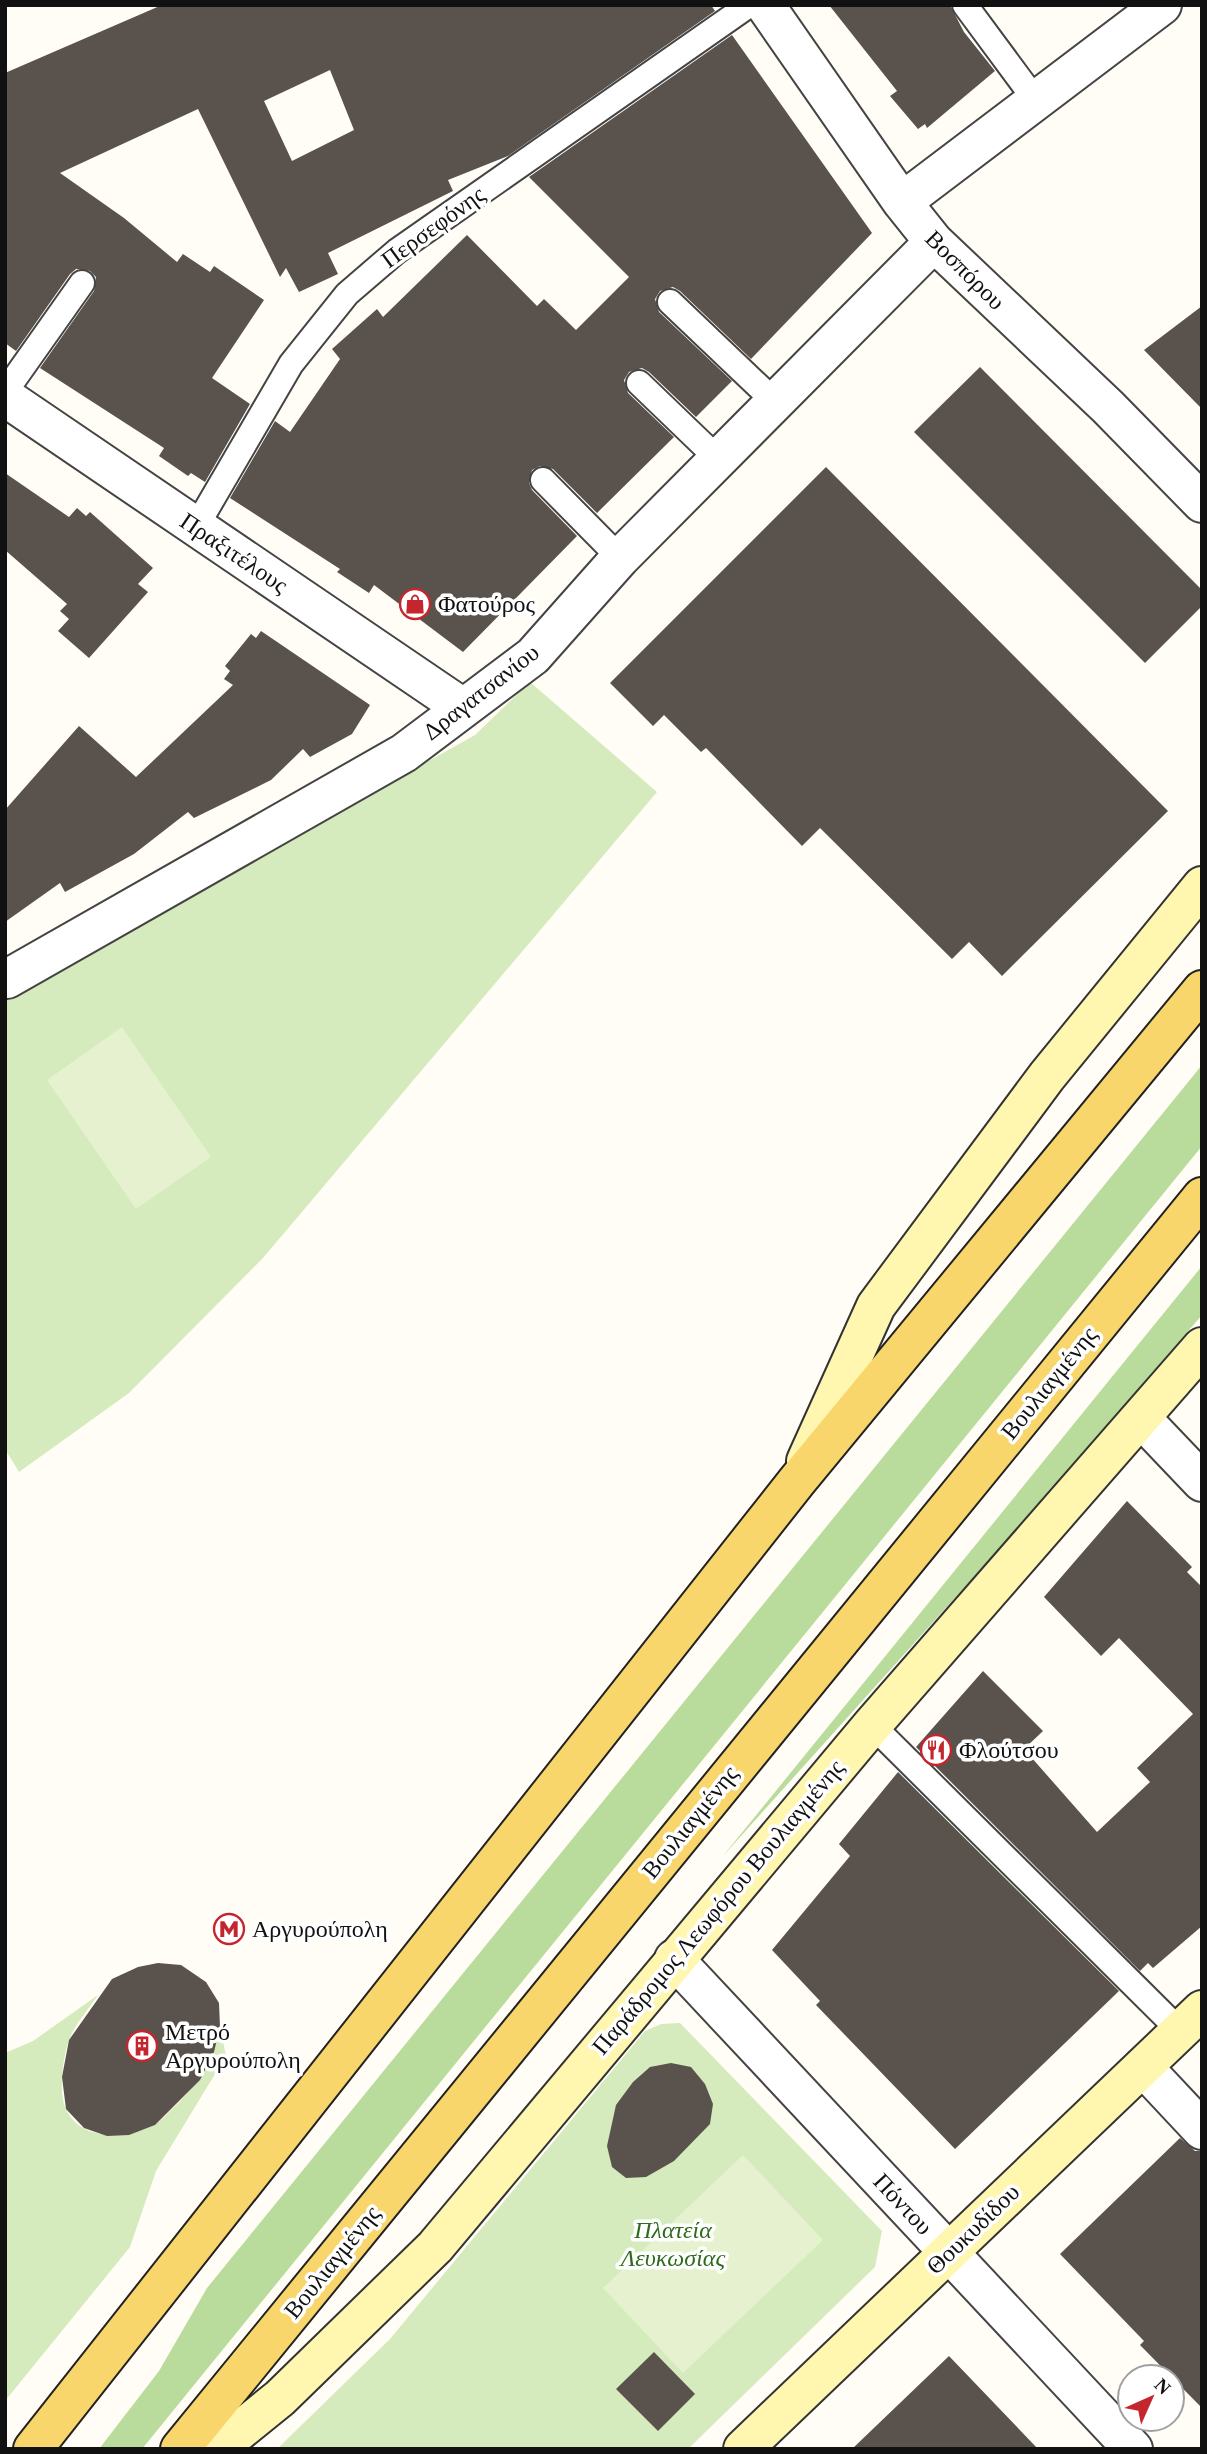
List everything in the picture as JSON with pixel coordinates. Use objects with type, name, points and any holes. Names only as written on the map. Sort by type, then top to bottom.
[{"type":"main road","points":[[797,1481],[876,1306],[1047,1076],[1202,887]]},
{"type":"main road","points":[[33,2449],[797,1481],[1202,990]]},
{"type":"main road","name":"Βουλιαγμένης","points":[[180,2449],[1202,1197]]},
{"type":"main road","name":"Παράδρομος Λεωφόρου Βουλιαγμένης","points":[[217,2449],[280,2398],[435,2246],[872,1725],[1202,1347]]},
{"type":"main road","name":"Θουκυδίδου","points":[[743,2449],[1191,2021]]},
{"type":"street","name":"Βοσπόρου","points":[[765,5],[902,202],[934,242],[1108,407],[1202,502]]},
{"type":"street","points":[[902,202],[1162,5]]},
{"type":"street","name":"Δραγατσανίου","points":[[6,978],[404,753],[533,656],[620,558],[934,242]]},
{"type":"street","name":"Πραξιτέλους","points":[[5,395],[463,708]]},
{"type":"street","points":[[1141,1418],[1202,1482]]},
{"type":"street","name":"Πόντου","points":[[674,1959],[1133,2449]]},
{"type":"street","points":[[1143,2067],[1202,2130]]},
{"type":"lane","name":"Περσεφόνης","points":[[196,527],[291,364],[347,295],[397,251],[750,5]]},
{"type":"lane","points":[[965,5],[1036,101]]},
{"type":"lane","points":[[5,395],[82,283]]},
{"type":"lane","points":[[670,302],[775,402]]},
{"type":"lane","points":[[639,383],[718,459]]},
{"type":"lane","points":[[543,480],[620,558]]},
{"type":"lane","points":[[872,1725],[1191,2021]]},
{"type":"green space","points":[[530,682],[657,792],[263,1258],[129,1393],[19,1472],[5,1449],[5,998],[475,735]]},
{"type":"green space","points":[[122,1027],[211,1157],[136,1209],[47,1080]]},
{"type":"green space","points":[[1202,1065],[1202,1146],[142,2449],[99,2449],[159,2371],[207,2288]]},
{"type":"green space","points":[[1202,1266],[1202,1315],[1022,1523],[723,1856]]},
{"type":"green space","points":[[98,1995],[72,2034],[63,2065],[62,2085],[66,2109],[82,2127],[93,2132],[117,2135],[152,2126],[181,2100],[197,2081],[213,2051],[220,2027],[226,2056],[156,2171],[130,2247],[5,2401],[5,2053],[33,2041]]},
{"type":"green space","name":"Πλατεία Λευκωσίας","points":[[680,2023],[882,2231],[875,2267],[688,2449],[277,2449],[390,2339],[645,2031],[661,2024]]},
{"type":"green space","points":[[743,2155],[823,2240],[683,2373],[603,2288]]},
{"type":"building","points":[[162,5],[711,5],[715,11],[508,156],[448,180],[453,191],[328,253],[338,274],[299,292],[286,268],[280,277],[198,109],[60,173],[124,218],[177,262],[183,254],[210,272],[214,266],[264,300],[212,378],[250,404],[205,482],[191,473],[188,476],[159,456],[164,448],[40,368],[94,291],[96,277],[90,271],[76,269],[70,274],[16,351],[5,343],[5,73]],"holes":[[[330,70],[354,130],[292,161],[264,101]]]},
{"type":"building","points":[[829,5],[950,5],[964,32],[995,71],[927,128],[925,124],[918,129],[890,96],[897,91]]},
{"type":"building","points":[[732,35],[872,233],[751,359],[680,291],[673,287],[660,291],[655,299],[659,312],[732,381],[696,417],[649,372],[642,368],[629,372],[624,380],[628,393],[674,437],[597,513],[553,469],[540,466],[532,470],[529,483],[532,490],[577,536],[463,652],[374,585],[369,593],[337,572],[340,569],[230,498],[275,421],[290,432],[340,359],[332,349],[377,309],[383,317],[467,235],[537,306],[544,299],[576,330],[629,277],[529,177]]},
{"type":"building","points":[[1202,306],[1202,409],[1144,350]]},
{"type":"building","points":[[980,367],[1202,590],[1202,606],[1145,663],[914,432]]},
{"type":"building","points":[[826,467],[1168,811],[1002,976],[969,942],[952,959],[820,828],[802,846],[706,748],[701,752],[664,715],[653,726],[610,683]]},
{"type":"building","points":[[5,473],[69,517],[77,508],[86,516],[90,512],[153,568],[138,584],[148,592],[89,658],[58,631],[69,619],[60,611],[67,604],[5,550]]},
{"type":"building","points":[[261,631],[370,705],[352,734],[310,757],[303,749],[271,780],[194,818],[188,812],[134,854],[65,892],[60,883],[5,922],[5,810],[79,726],[136,777],[233,685],[224,679],[230,671],[225,666],[251,634],[256,638]]},
{"type":"building","points":[[1127,1501],[1192,1567],[1187,1572],[1202,1587],[1202,1926],[1153,1968],[1148,1963],[1140,1971],[916,1747],[983,1671],[1043,1731],[1024,1749],[1097,1832],[1150,1782],[1137,1768],[1193,1714],[1119,1638],[1101,1656],[1044,1597]]},
{"type":"building","points":[[898,1772],[1119,1991],[955,2149],[816,2005],[820,2001],[772,1950],[850,1856],[839,1844]]},
{"type":"building","name":"Μετρό Αργυρούπολη","points":[[158,1963],[181,1965],[206,1982],[219,2003],[220,2027],[214,2052],[200,2080],[155,2125],[129,2135],[107,2136],[84,2128],[66,2109],[62,2077],[69,2040],[112,1979],[138,1967]]},
{"type":"building","points":[[671,2063],[691,2067],[705,2084],[713,2104],[710,2124],[674,2161],[646,2177],[626,2178],[612,2167],[607,2146],[616,2105],[633,2082],[650,2067]]},
{"type":"building","points":[[1180,2138],[1195,2151],[1202,2151],[1202,2408],[1186,2392],[1186,2363],[1158,2363],[1140,2345],[1144,2341],[1060,2254]]},
{"type":"building","points":[[654,2352],[695,2394],[658,2431],[616,2389]]},
{"type":"building","points":[[949,2356],[1038,2449],[852,2449]]},
{"type":"place","name":"Φατούρος","points":[[415,604]]},
{"type":"place","name":"Φλούτσου","points":[[936,1750]]},
{"type":"place","name":"Αργυρούπολη","points":[[229,1929]]},
{"type":"place","name":"Μετρό Αργυρούπολη","points":[[142,2046]]}]
